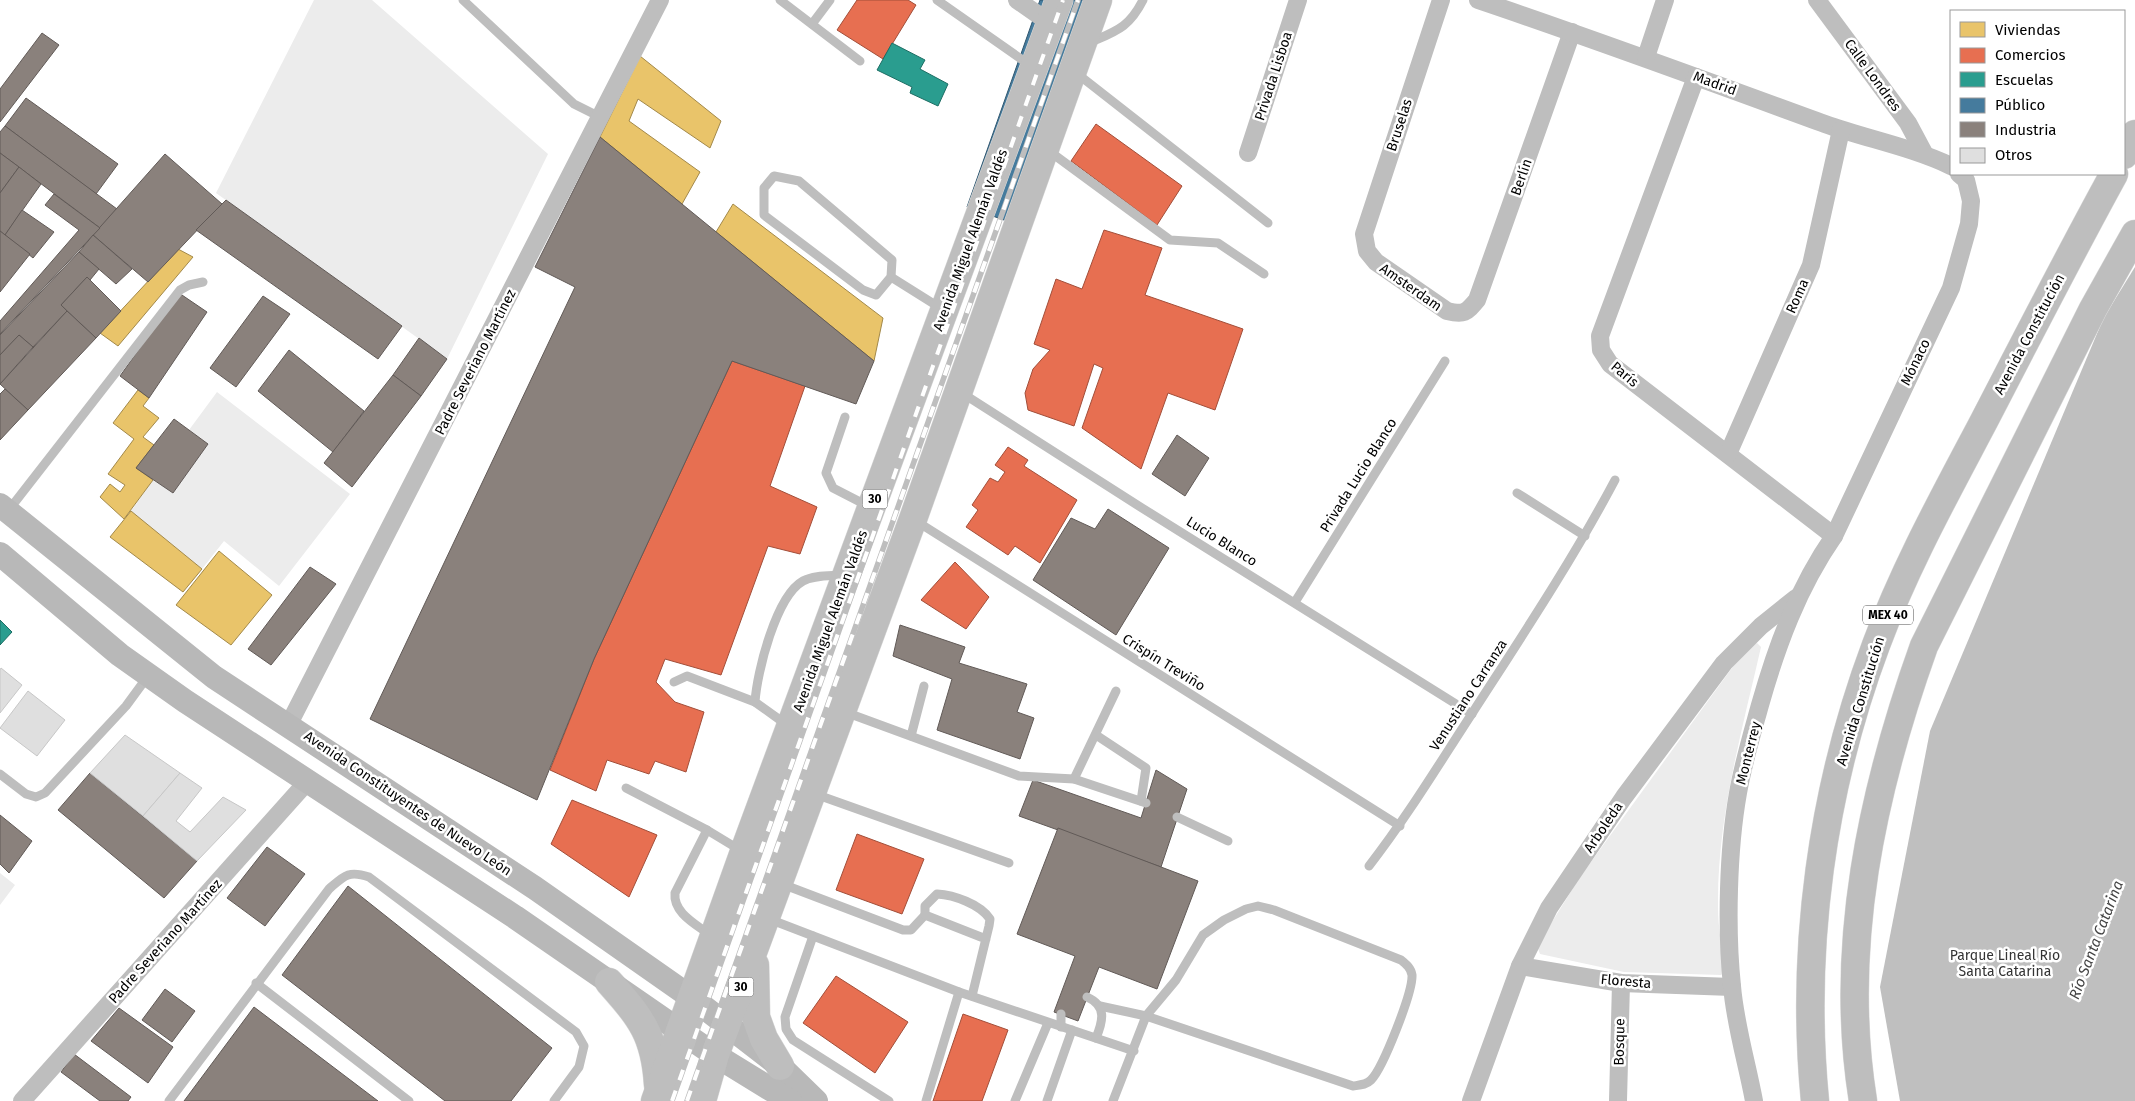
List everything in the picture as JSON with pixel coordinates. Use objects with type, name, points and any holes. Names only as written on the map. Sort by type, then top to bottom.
[{"type":"highway","name":"30","points":[[702,1101],[715,1055],[913,519],[1047,149],[1098,0]]},
{"type":"highway","name":"Avenida Miguel Alemán Valdés","points":[[656,1096],[744,852],[1055,12]]},
{"type":"highway","points":[[1047,149],[1037,129],[1060,50],[1061,40],[1055,12]]},
{"type":"highway","points":[[2125,153],[2135,134]]},
{"type":"highway","name":"Avenida Constitución","points":[[1815,1101],[1811,989],[1817,890],[1834,791],[1859,694],[1875,646],[1914,553],[2113,175]]},
{"type":"highway","name":"MEX 40","points":[[1863,1101],[1857,1052],[1855,1007],[1855,963],[1860,912],[1872,826],[1880,787],[1907,692],[1928,638],[2093,309],[2135,234]]},
{"type":"highway","points":[[755,948],[756,1017],[764,1040],[780,1066]]},
{"type":"highway","points":[[609,982],[637,1014],[650,1036],[657,1066],[656,1096]]},
{"type":"main road","name":"Avenida Constituyentes de Nuevo León","points":[[4,508],[214,677],[289,724],[534,888],[692,998],[780,1066],[816,1101]]},
{"type":"main road","points":[[0,554],[112,649],[148,676],[515,917],[715,1055],[790,1101]]},
{"type":"street","name":"Padre Severiano Martínez","points":[[289,724],[660,0]]},
{"type":"street","points":[[1018,0],[1055,12]]},
{"type":"street","name":"Privada Lisboa","points":[[1248,153],[1298,0]]},
{"type":"street","name":"Bruselas","points":[[1367,251],[1364,234],[1441,0]]},
{"type":"street","name":"Madrid","points":[[1478,0],[1646,58],[1841,130],[1924,153],[1950,166]]},
{"type":"street","points":[[1646,58],[1665,0]]},
{"type":"street","name":"Calle Londres","points":[[1818,0],[1908,123],[1924,153]]},
{"type":"street","name":"Berlín","points":[[1460,314],[1469,310],[1477,300],[1572,32]]},
{"type":"street","name":"París","points":[[1696,76],[1600,336],[1601,350],[1610,364],[1834,536]]},
{"type":"street","name":"Roma","points":[[1728,454],[1811,265],[1841,130]]},
{"type":"street","name":"Mónaco","points":[[1834,536],[1951,288],[1969,224],[1971,201],[1962,177]]},
{"type":"street","name":"Amsterdam","points":[[1367,251],[1376,262],[1446,311],[1460,314]]},
{"type":"street","name":"Monterrey","points":[[1754,1101],[1732,987],[1731,878],[1733,829],[1738,793],[1748,748],[1783,632],[1815,563],[1834,536]]},
{"type":"street","name":"Arboleda","points":[[1471,1101],[1520,966],[1554,900],[1624,797],[1724,663],[1761,626],[1799,595]]},
{"type":"street","name":"Padre Severiano Martínez","points":[[22,1101],[307,782]]},
{"type":"street","name":"Floresta","points":[[1520,966],[1620,983],[1732,987]]},
{"type":"street","name":"Bosque","points":[[1618,1101],[1620,983]]},
{"type":"lane","points":[[463,0],[574,104],[600,117]]},
{"type":"lane","points":[[780,0],[860,61]]},
{"type":"lane","points":[[812,24],[830,0]]},
{"type":"lane","points":[[1143,0],[1134,18],[1078,58],[1268,223]]},
{"type":"lane","points":[[940,1],[1033,68]]},
{"type":"lane","points":[[1047,149],[1170,240],[1218,243],[1264,274]]},
{"type":"lane","points":[[774,176],[799,181],[892,260],[891,277],[876,295],[863,290],[764,215],[764,188],[774,176]]},
{"type":"lane","points":[[891,277],[944,310]]},
{"type":"lane","points":[[4,508],[180,290],[190,284],[203,282]]},
{"type":"lane","name":"Privada Lucio Blanco","points":[[1295,602],[1445,361]]},
{"type":"lane","name":"Lucio Blanco","points":[[959,390],[1142,508],[1472,714]]},
{"type":"lane","points":[[845,417],[826,473],[833,488],[872,508]]},
{"type":"lane","name":"Venustiano Carranza","points":[[1369,866],[1400,826],[1472,714],[1585,536],[1615,480]]},
{"type":"lane","points":[[1517,494],[1585,536]]},
{"type":"lane","name":"Crispín Treviño","points":[[913,519],[1400,826]]},
{"type":"lane","points":[[755,702],[759,669],[788,596],[803,581],[820,577],[847,575]]},
{"type":"lane","points":[[0,774],[26,794],[36,797],[45,793],[126,706],[148,676]]},
{"type":"lane","points":[[674,682],[687,676],[755,702],[791,729]]},
{"type":"lane","points":[[911,736],[924,686]]},
{"type":"lane","points":[[1074,779],[1116,690]]},
{"type":"lane","points":[[842,712],[1019,776],[1074,779],[1143,802],[1146,768],[1096,735]]},
{"type":"lane","points":[[626,788],[707,830],[744,852]]},
{"type":"lane","points":[[812,794],[1009,863]]},
{"type":"lane","points":[[1178,817],[1228,841]]},
{"type":"lane","points":[[707,830],[675,893],[674,902],[678,910],[714,938]]},
{"type":"lane","points":[[169,1101],[256,983],[329,889],[344,876],[356,873],[369,878],[576,1032],[584,1046],[579,1067],[554,1101]]},
{"type":"lane","points":[[779,883],[903,930],[911,930],[925,915],[925,906],[936,894],[946,894],[985,912],[990,919],[972,996]]},
{"type":"lane","points":[[1087,997],[1100,1006],[1146,1016],[1353,1086],[1368,1083],[1376,1073],[1403,1010],[1412,973],[1408,965],[1401,960],[1274,910],[1258,906],[1246,909],[1224,920],[1204,935],[1176,980],[1146,1016],[1113,1101]]},
{"type":"lane","points":[[925,915],[986,940]]},
{"type":"lane","points":[[767,918],[959,992],[1134,1051]]},
{"type":"lane","points":[[812,936],[785,1016],[786,1029],[793,1040],[889,1101]]},
{"type":"lane","points":[[256,983],[409,1101]]},
{"type":"lane","points":[[926,1101],[959,992]]},
{"type":"lane","points":[[1096,1038],[1103,1020],[1100,1006]]},
{"type":"lane","points":[[1061,1014],[1061,1027]]},
{"type":"lane","points":[[1015,1101],[1048,1023]]},
{"type":"lane","points":[[1047,1101],[1072,1030]]},
{"type":"shaded area","points":[[314,0],[372,0],[548,154],[447,359],[216,193]]},
{"type":"shaded area","points":[[217,392],[350,494],[279,586],[224,541],[202,569],[131,511],[153,480],[173,493],[208,444],[189,430]]},
{"type":"shaded area","points":[[1757,643],[1761,647],[1732,775],[1722,840],[1718,914],[1725,971],[1721,975],[1624,972],[1540,954],[1537,946],[1580,877],[1745,650]]},
{"type":"shaded area","points":[[0,873],[15,885],[0,905]]},
{"type":"water","name":"Río Santa Catarina","points":[[2135,267],[2135,1101],[1900,1101],[1880,987],[1930,731],[2104,317]]},
{"type":"building: Viviendas","points":[[640,56],[721,121],[710,148],[638,99],[629,121],[700,172],[682,204],[600,137]]},
{"type":"building: Viviendas","points":[[733,204],[883,318],[874,361],[716,232]]},
{"type":"building: Viviendas","points":[[178,249],[193,257],[118,346],[100,333]]},
{"type":"building: Viviendas","points":[[138,390],[149,398],[143,406],[159,418],[143,437],[154,445],[136,468],[153,480],[124,519],[100,497],[110,484],[120,492],[125,485],[108,474],[134,439],[113,423]]},
{"type":"building: Viviendas","points":[[131,511],[202,569],[183,592],[110,537]]},
{"type":"building: Viviendas","points":[[219,551],[272,595],[231,645],[176,605]]},
{"type":"building: Comercios","points":[[857,0],[908,0],[916,5],[883,59],[837,30]]},
{"type":"building: Comercios","points":[[1096,124],[1182,186],[1157,225],[1071,161]]},
{"type":"building: Comercios","points":[[1104,230],[1162,248],[1145,295],[1243,329],[1215,410],[1168,393],[1141,469],[1082,428],[1103,368],[1094,364],[1074,426],[1028,410],[1025,393],[1033,369],[1050,350],[1034,344],[1056,279],[1082,289]]},
{"type":"building: Comercios","points":[[732,361],[805,386],[770,486],[817,507],[800,554],[768,546],[721,675],[665,659],[656,682],[675,702],[704,712],[686,772],[655,761],[649,774],[607,760],[596,791],[550,770],[594,659]]},
{"type":"building: Comercios","points":[[1008,447],[1028,460],[1024,466],[1077,500],[1040,563],[1015,546],[1008,555],[966,527],[978,510],[972,505],[990,478],[998,482],[1005,472],[995,465]]},
{"type":"building: Comercios","points":[[955,562],[989,597],[966,629],[921,600]]},
{"type":"building: Comercios","points":[[572,800],[657,835],[629,897],[551,844]]},
{"type":"building: Comercios","points":[[857,834],[924,859],[902,914],[836,890]]},
{"type":"building: Comercios","points":[[836,976],[908,1022],[875,1073],[803,1023]]},
{"type":"building: Comercios","points":[[963,1014],[1008,1030],[982,1101],[933,1101]]},
{"type":"building: Escuelas","points":[[892,43],[925,60],[920,69],[948,84],[938,106],[910,93],[912,87],[877,70]]},
{"type":"building: Escuelas","points":[[0,620],[12,632],[0,645]]},
{"type":"building: Público","points":[[1040,0],[1087,0],[1021,226],[967,207]]},
{"type":"building: Industria","points":[[42,33],[59,45],[0,122],[0,89]]},
{"type":"building: Industria","points":[[26,98],[118,164],[96,194],[5,126]]},
{"type":"building: Industria","points":[[5,126],[117,209],[100,228],[0,153],[0,132]]},
{"type":"building: Industria","points":[[600,137],[874,361],[856,404],[732,361],[594,659],[537,800],[370,719],[575,287],[535,267]]},
{"type":"building: Industria","points":[[0,153],[19,167],[0,193]]},
{"type":"building: Industria","points":[[165,154],[222,204],[148,282],[93,235]]},
{"type":"building: Industria","points":[[19,167],[41,184],[5,235],[0,231],[0,193]]},
{"type":"building: Industria","points":[[54,194],[100,228],[0,334],[0,321],[79,230],[45,205]]},
{"type":"building: Industria","points":[[226,200],[402,326],[378,359],[196,230]]},
{"type":"building: Industria","points":[[22,210],[54,232],[33,258],[5,235]]},
{"type":"building: Industria","points":[[0,231],[30,254],[0,292]]},
{"type":"building: Industria","points":[[93,235],[132,269],[116,284],[79,252]]},
{"type":"building: Industria","points":[[79,252],[99,269],[90,280],[87,277],[61,305],[67,311],[33,347],[19,335],[0,355],[0,335]]},
{"type":"building: Industria","points":[[87,277],[121,311],[96,338],[61,305]]},
{"type":"building: Industria","points":[[179,293],[207,312],[149,398],[120,376]]},
{"type":"building: Industria","points":[[263,296],[290,314],[236,387],[210,368]]},
{"type":"building: Industria","points":[[67,311],[96,338],[28,410],[0,384]]},
{"type":"building: Industria","points":[[19,335],[33,347],[0,384],[0,355]]},
{"type":"building: Industria","points":[[419,338],[447,359],[421,396],[393,375]]},
{"type":"building: Industria","points":[[289,350],[364,411],[333,452],[258,391]]},
{"type":"building: Industria","points":[[393,375],[421,396],[352,487],[324,463]]},
{"type":"building: Industria","points":[[5,389],[28,410],[0,440],[0,394]]},
{"type":"building: Industria","points":[[174,419],[208,444],[173,493],[136,468]]},
{"type":"building: Industria","points":[[1177,435],[1209,458],[1185,496],[1152,474]]},
{"type":"building: Industria","points":[[1108,509],[1169,548],[1116,635],[1033,580],[1071,518],[1095,529]]},
{"type":"building: Industria","points":[[310,567],[336,584],[271,665],[248,649]]},
{"type":"building: Industria","points":[[900,625],[965,647],[959,663],[1027,684],[1017,712],[1034,718],[1020,759],[937,730],[952,679],[893,656]]},
{"type":"building: Industria","points":[[1156,770],[1187,789],[1161,867],[1019,816],[1033,780],[1141,818]]},
{"type":"building: Industria","points":[[90,773],[197,861],[164,898],[58,810]]},
{"type":"building: Industria","points":[[0,815],[32,841],[9,873],[0,864]]},
{"type":"building: Industria","points":[[1058,828],[1198,881],[1157,989],[1099,967],[1078,1021],[1054,1012],[1075,956],[1017,934]]},
{"type":"building: Industria","points":[[267,847],[305,874],[265,926],[227,898]]},
{"type":"building: Industria","points":[[348,886],[552,1048],[511,1101],[445,1101],[282,975]]},
{"type":"building: Industria","points":[[165,989],[195,1011],[172,1042],[142,1020]]},
{"type":"building: Industria","points":[[254,1007],[378,1101],[184,1101]]},
{"type":"building: Industria","points":[[119,1008],[173,1047],[148,1083],[91,1041]]},
{"type":"building: Industria","points":[[74,1054],[131,1097],[128,1101],[100,1101],[61,1072]]},
{"type":"building: Otros","points":[[1,668],[22,685],[0,713],[0,670]]},
{"type":"building: Otros","points":[[28,691],[65,720],[37,756],[0,728]]},
{"type":"building: Otros","points":[[125,735],[180,773],[143,816],[90,773]]},
{"type":"building: Otros","points":[[180,773],[202,788],[176,821],[190,832],[223,797],[246,810],[197,861],[143,816]]},
{"type":"railway","points":[[672,1101],[1063,0]]},
{"type":"railway","points":[[687,1101],[1078,0]]},
{"type":"park label","name":"Parque Lineal Río Santa Catarina","points":[[2005,964]]}]
